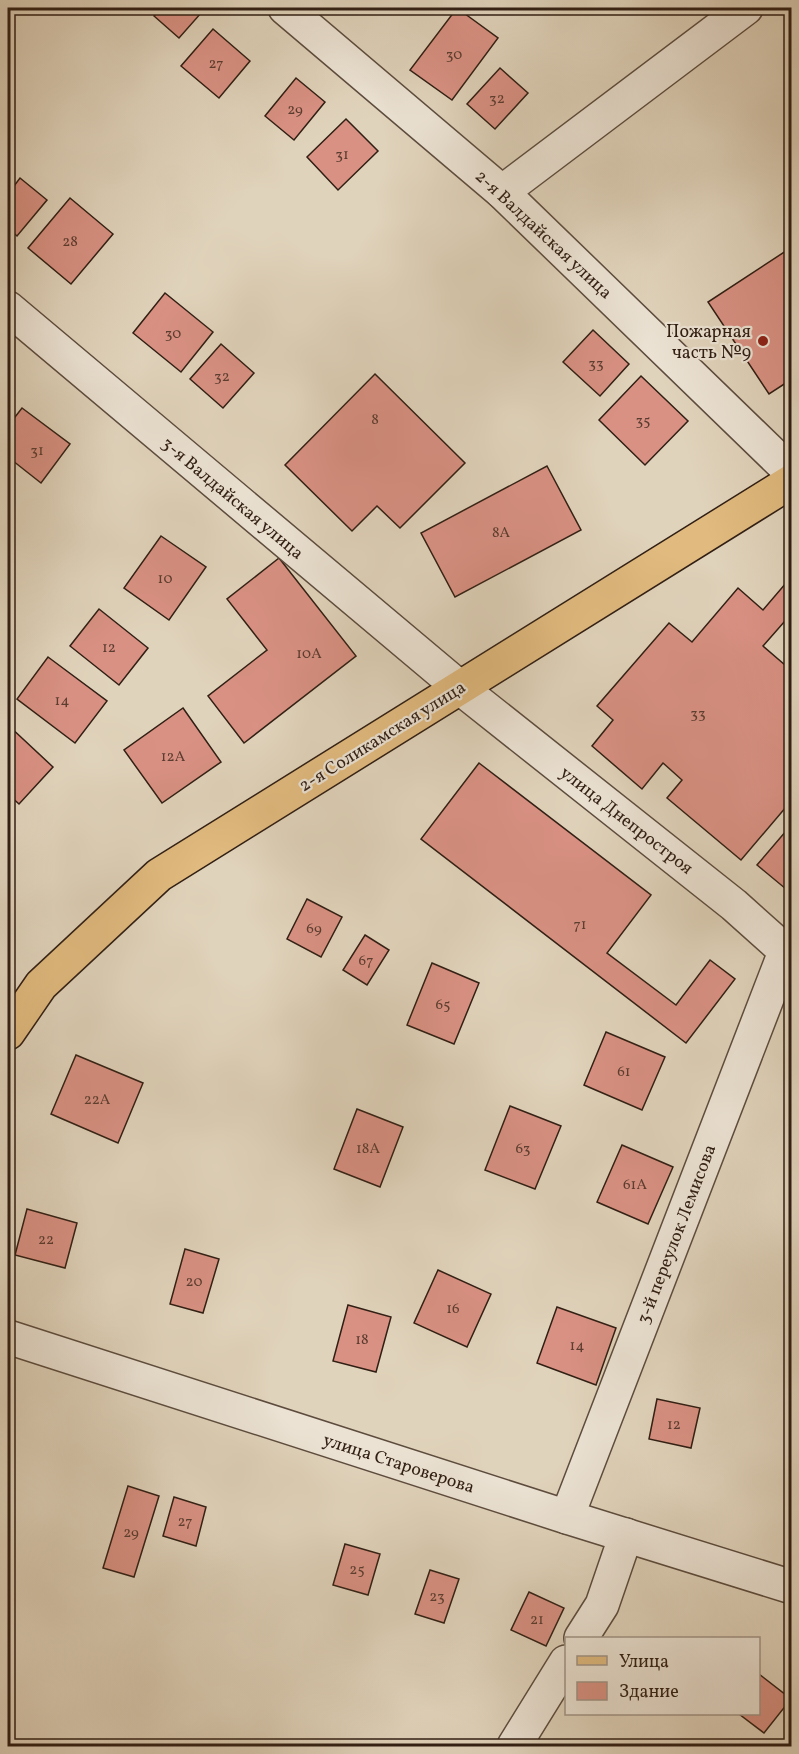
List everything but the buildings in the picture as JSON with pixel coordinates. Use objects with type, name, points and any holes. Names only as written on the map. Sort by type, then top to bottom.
[{"type":"main road","name":"2-я Соликамская улица","points":[[8,1033],[40,985],[159,876],[792,481]]},
{"type":"street","name":"2-я Валдайская улица","points":[[285,8],[502,192],[792,473]]},
{"type":"street","points":[[502,192],[746,8]]},
{"type":"street","name":"3-я Валдайская улица","points":[[8,308],[459,687]]},
{"type":"street","name":"улица Днепростроя","points":[[459,687],[734,904],[788,954]]},
{"type":"street","name":"3-й переулок Лемисова","points":[[567,1517],[788,954]]},
{"type":"street","name":"улица Староверова","points":[[8,1337],[792,1587]]},
{"type":"street","points":[[582,1637],[602,1605],[626,1535]]},
{"type":"street","points":[[514,1746],[565,1665]]},
{"type":"place","name":"Пожарная часть №9","points":[[763,341]]}]
